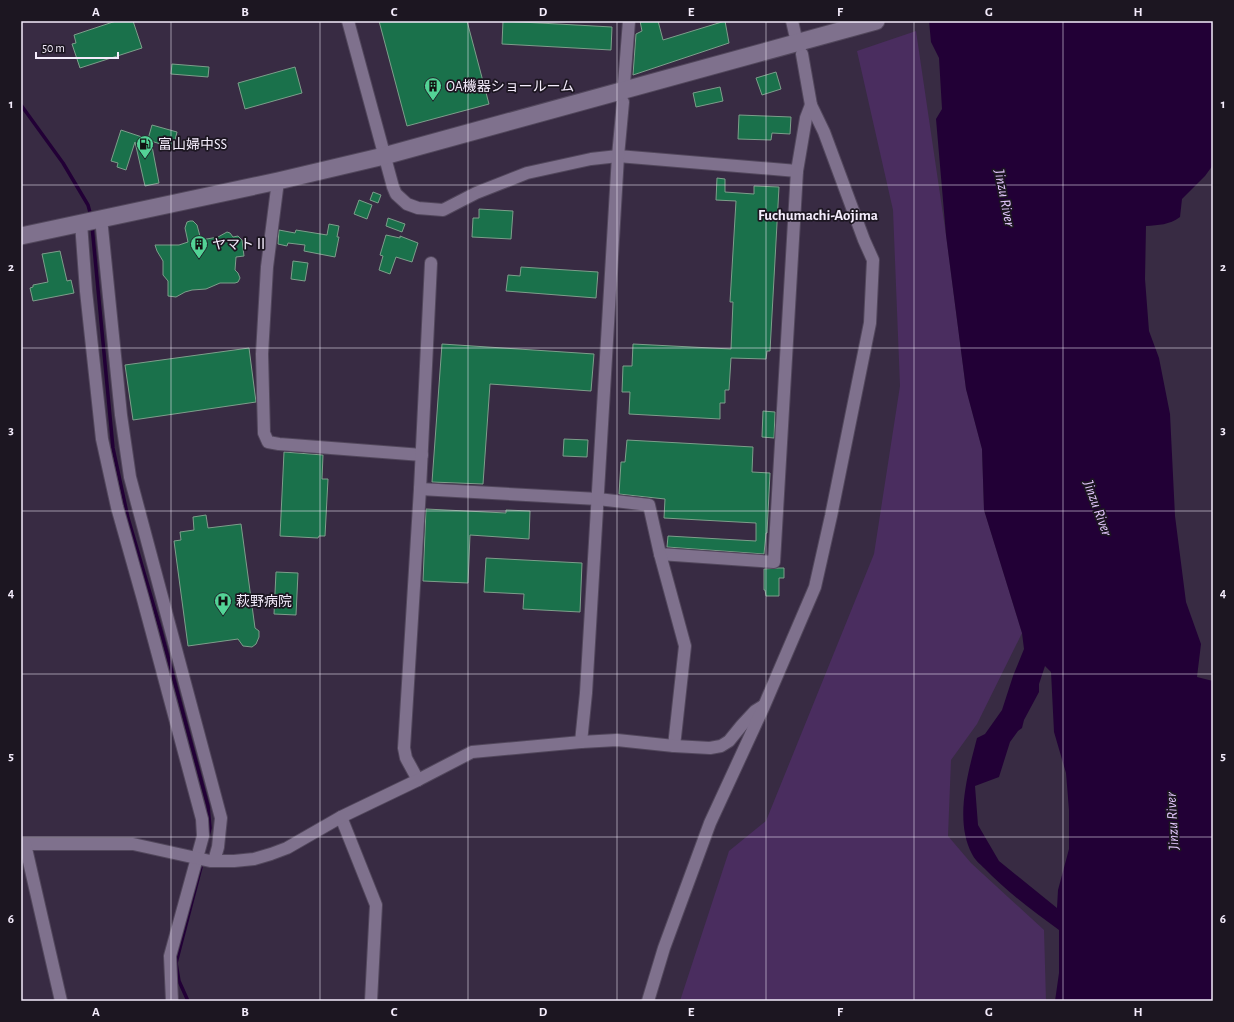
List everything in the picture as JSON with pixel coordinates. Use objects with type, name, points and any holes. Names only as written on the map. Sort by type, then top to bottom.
[{"type":"street","points":[[348,21],[384,156],[396,194],[407,204],[418,208],[443,210],[476,193],[527,173],[591,159],[618,156],[797,171]]},
{"type":"street","points":[[624,84],[629,21]]},
{"type":"street","points":[[792,21],[795,34]]},
{"type":"street","points":[[21,236],[278,181],[384,156],[841,32],[876,21]]},
{"type":"street","points":[[648,1001],[664,948],[710,823],[764,706],[815,587],[831,516],[870,322],[873,260],[864,240],[824,132],[811,105],[802,54]]},
{"type":"street","points":[[581,742],[586,693],[618,156],[623,102]]},
{"type":"street","points":[[660,554],[774,562],[797,171],[806,118],[811,105]]},
{"type":"street","points":[[278,181],[267,267],[262,354],[264,433],[268,442],[422,455]]},
{"type":"street","points":[[101,218],[121,415],[130,477],[221,818],[218,848],[214,861]]},
{"type":"street","points":[[81,223],[86,291],[102,439],[117,507],[202,819],[203,836],[198,859],[170,956],[172,1001]]},
{"type":"street","points":[[418,780],[406,758],[404,748],[422,455],[431,263]]},
{"type":"street","points":[[420,489],[598,500],[649,505],[660,554],[685,646],[674,746]]},
{"type":"street","points":[[61,1001],[23,844],[133,844],[198,859],[214,861],[254,859],[287,848],[341,817],[472,752],[617,740],[710,748],[721,746],[729,741],[755,711],[764,706]]},
{"type":"street","points":[[341,817],[376,905],[371,1001]]},
{"type":"shaded area","points":[[916,31],[946,235],[966,389],[982,449],[984,510],[1022,633],[977,724],[951,760],[948,836],[971,863],[1044,930],[1046,1001],[680,1001],[729,851],[766,821],[874,554],[900,386],[893,210],[857,51]]},
{"type":"water","name":"Jinzu River","points":[[929,21],[1213,21],[1213,165],[1205,176],[1182,199],[1180,217],[1168,223],[1146,226],[1145,279],[1149,331],[1159,358],[1170,414],[1175,516],[1186,602],[1201,644],[1197,677],[1213,681],[1213,1001],[1055,1001],[1059,973],[1059,930],[1001,885],[974,858],[967,841],[963,812],[964,796],[977,738],[985,734],[1002,710],[1024,649],[1022,633],[984,510],[982,449],[966,389],[946,235],[936,119],[942,109],[939,58],[931,42]],"holes":[[[1045,666],[1051,672],[1054,732],[1066,773],[1069,810],[1069,849],[1058,890],[1057,908],[999,861],[978,825],[975,786],[999,777],[1010,742],[1022,728],[1024,720],[1039,692],[1039,684]]]},
{"type":"building","points":[[116,21],[133,21],[142,48],[80,68],[72,44],[76,43],[74,35]]},
{"type":"building","points":[[379,21],[467,21],[489,104],[407,126]]},
{"type":"building","points":[[503,21],[612,27],[611,50],[502,44]]},
{"type":"building","points":[[640,21],[658,21],[663,40],[725,21],[729,43],[633,75],[636,34],[642,31]]},
{"type":"building","points":[[172,64],[209,67],[208,77],[171,74]]},
{"type":"building","points":[[295,67],[302,93],[245,109],[238,83]]},
{"type":"building","points":[[776,72],[781,89],[762,95],[756,78]]},
{"type":"building","points":[[720,87],[723,101],[696,107],[693,93]]},
{"type":"building","points":[[739,115],[791,117],[790,134],[772,133],[771,140],[738,139]]},
{"type":"building","name":"富山婦中SS","points":[[152,125],[177,132],[173,148],[151,141],[159,183],[145,186],[135,142],[126,170],[117,167],[118,163],[111,161],[121,130],[148,139]]},
{"type":"building","points":[[717,178],[725,179],[725,192],[754,194],[754,186],[779,187],[770,351],[767,351],[766,359],[731,358],[729,390],[725,390],[725,403],[720,403],[720,419],[629,414],[630,392],[622,392],[623,366],[632,366],[633,344],[731,349],[733,302],[730,302],[736,201],[716,200]]},
{"type":"building","points":[[373,192],[381,195],[378,203],[370,200]]},
{"type":"building","points":[[359,200],[372,205],[367,219],[354,214]]},
{"type":"building","points":[[479,209],[513,211],[511,239],[472,237],[473,218],[479,218]]},
{"type":"building","points":[[388,218],[405,224],[402,232],[386,226]]},
{"type":"building","name":"ヤマトⅡ","points":[[193,221],[197,225],[201,240],[218,237],[227,232],[233,237],[238,236],[242,240],[244,256],[236,257],[235,270],[240,278],[238,282],[235,283],[220,283],[206,289],[185,292],[176,297],[168,296],[168,281],[163,275],[163,261],[155,245],[179,245],[188,242],[185,228],[187,222]]},
{"type":"building","points":[[329,224],[339,226],[337,237],[339,237],[335,257],[304,251],[305,245],[288,243],[287,246],[278,244],[279,230],[295,233],[296,230],[327,235]]},
{"type":"building","points":[[386,235],[400,238],[400,236],[418,243],[412,262],[396,257],[390,274],[379,270],[383,256],[380,255]]},
{"type":"building","points":[[60,251],[67,281],[71,280],[74,293],[33,301],[30,288],[33,287],[33,285],[48,282],[42,254]]},
{"type":"building","points":[[293,261],[308,263],[305,281],[291,279]]},
{"type":"building","points":[[521,267],[598,272],[596,298],[506,291],[508,275],[520,276]]},
{"type":"building","points":[[442,344],[594,354],[591,391],[490,384],[483,484],[432,482]]},
{"type":"building","points":[[249,348],[256,402],[133,420],[125,365]]},
{"type":"building","points":[[763,411],[775,412],[774,438],[762,437]]},
{"type":"building","points":[[564,439],[588,440],[587,457],[563,456]]},
{"type":"building","points":[[627,440],[753,447],[752,472],[770,473],[767,533],[764,554],[667,547],[668,536],[756,541],[756,523],[664,518],[665,499],[619,494],[621,462],[625,462]]},
{"type":"building","points":[[284,452],[323,455],[322,479],[328,479],[325,536],[319,536],[318,538],[280,536]]},
{"type":"building","points":[[426,509],[506,513],[506,510],[530,511],[529,539],[470,535],[468,583],[423,581]]},
{"type":"building","points":[[206,515],[208,528],[241,524],[255,628],[259,631],[259,637],[256,644],[252,647],[243,646],[238,639],[188,646],[174,541],[181,540],[180,532],[194,530],[193,517]]},
{"type":"building","points":[[486,558],[582,563],[580,612],[523,609],[524,594],[484,592]]},
{"type":"building","points":[[784,568],[784,578],[779,578],[779,596],[766,596],[764,590],[764,569]]},
{"type":"building","points":[[276,572],[298,573],[296,615],[274,614]]},
{"type":"waterway","points":[[21,105],[63,163],[88,205],[91,216]]},
{"type":"waterway","points":[[92,226],[113,448],[128,518],[161,631],[208,806],[210,828],[208,836]]},
{"type":"waterway","points":[[188,1001],[179,981],[176,963],[201,867]]},
{"type":"place","name":"OA機器ショールーム","points":[[433,101]]},
{"type":"place","name":"富山婦中SS","points":[[145,159]]},
{"type":"place","name":"ヤマトⅡ","points":[[199,259]]},
{"type":"place","name":"萩野病院","points":[[223,616]]},
{"type":"district","name":"Fuchumachi-Aojima","points":[[818,215]]}]
